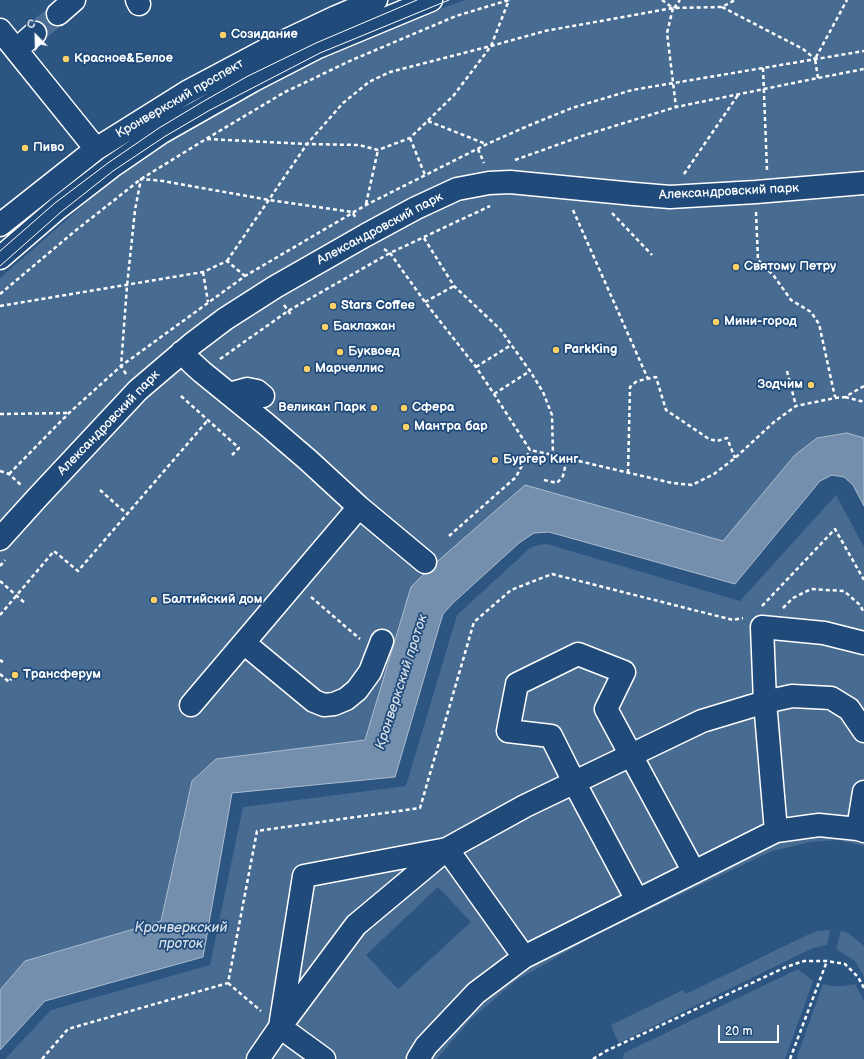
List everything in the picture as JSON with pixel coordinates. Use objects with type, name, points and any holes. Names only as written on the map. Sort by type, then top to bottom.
[{"type":"street","points":[[58,14],[74,0]]},
{"type":"street","name":"Кронверкский проспект","points":[[2,219],[96,149],[187,92],[266,50],[332,8],[376,0]]},
{"type":"street","points":[[0,258],[58,208],[111,167],[162,132],[252,81],[318,47],[431,0]]},
{"type":"street","points":[[0,30],[96,149]]},
{"type":"street","points":[[16,50],[35,33]]},
{"type":"street","name":"Александровский парк","points":[[0,539],[138,390],[182,352],[225,319],[275,287],[366,235],[409,211],[457,189],[488,183],[510,182],[626,194],[670,196],[864,183]]},
{"type":"street","points":[[182,352],[202,372],[266,424],[359,507],[425,562]]},
{"type":"street","points":[[229,394],[247,389],[257,391],[263,396]]},
{"type":"street","points":[[191,705],[359,507]]},
{"type":"street","points":[[776,831],[756,618],[864,643]]},
{"type":"street","points":[[244,643],[314,701],[324,705],[334,704],[346,699],[357,690],[370,672],[379,648]]},
{"type":"street","points":[[637,900],[551,736],[508,731],[517,684],[578,654],[624,672],[606,709],[694,872]]},
{"type":"street","points":[[258,1059],[356,925],[447,849],[525,806],[702,721],[765,702],[792,696],[831,698],[850,709],[864,731]]},
{"type":"street","points":[[418,1059],[426,1046],[476,993],[524,957],[776,831],[819,825],[861,830],[864,792]]},
{"type":"street","points":[[447,849],[524,957]]},
{"type":"street","points":[[280,1027],[304,876],[447,849]]},
{"type":"street","points":[[280,1027],[324,1059]]},
{"type":"path","points":[[206,139],[359,145],[378,150],[410,138],[454,95],[491,46],[509,0]]},
{"type":"path","points":[[0,294],[75,231],[141,180],[285,92],[352,60],[456,16],[509,0]]},
{"type":"path","points":[[662,0],[674,8]]},
{"type":"path","points":[[676,107],[667,33],[674,8],[680,0]]},
{"type":"path","points":[[0,306],[127,286],[203,272],[227,261],[307,144],[343,103],[369,82],[390,72],[545,31],[674,8],[722,7],[736,0]]},
{"type":"path","points":[[818,78],[815,59],[847,0]]},
{"type":"path","points":[[722,7],[803,49],[815,59]]},
{"type":"path","points":[[764,68],[762,191],[758,260],[774,276],[791,300],[811,312],[819,324],[835,398]]},
{"type":"path","points":[[510,162],[582,136],[676,107],[864,70]]},
{"type":"path","points":[[670,196],[738,95]]},
{"type":"path","points":[[428,121],[487,144]]},
{"type":"path","points":[[410,138],[425,175]]},
{"type":"path","points":[[366,205],[378,150]]},
{"type":"path","points":[[141,180],[163,180],[269,200],[352,212]]},
{"type":"path","points":[[138,390],[121,366],[135,210],[141,180]]},
{"type":"path","points":[[202,372],[288,311],[390,253],[494,204]]},
{"type":"path","points":[[571,206],[648,379]]},
{"type":"path","points":[[611,212],[652,255]]},
{"type":"path","points":[[424,238],[454,286],[500,330],[512,345],[543,392],[552,415],[553,455]]},
{"type":"path","points":[[390,253],[425,302],[476,367],[530,450],[672,483],[692,485],[714,474],[736,458],[774,422],[796,406],[845,397],[864,402]]},
{"type":"path","points":[[227,261],[245,276]]},
{"type":"path","points":[[203,272],[208,302]]},
{"type":"path","points":[[425,302],[454,286]]},
{"type":"path","points":[[285,306],[292,316]]},
{"type":"path","points":[[476,367],[512,345]]},
{"type":"path","points":[[494,394],[530,371]]},
{"type":"path","points":[[787,371],[796,406]]},
{"type":"path","points":[[628,473],[630,387],[638,381],[656,377],[666,410],[708,439],[717,441],[727,438],[736,458]]},
{"type":"path","points":[[845,397],[864,386]]},
{"type":"path","points":[[181,396],[239,448],[232,455]]},
{"type":"path","points":[[0,414],[69,413]]},
{"type":"path","points":[[0,615],[54,551],[78,572],[208,420]]},
{"type":"path","points":[[449,536],[516,477],[530,450]]},
{"type":"path","points":[[544,480],[557,482],[563,476],[567,458]]},
{"type":"path","points":[[0,471],[9,474]]},
{"type":"path","points":[[100,490],[127,514]]},
{"type":"path","points":[[756,618],[836,529],[864,580]]},
{"type":"path","points":[[228,983],[257,831],[420,808],[474,622],[511,590],[552,574],[733,620],[756,618],[811,589],[844,591],[860,605],[864,613]]},
{"type":"path","points":[[0,582],[26,604]]},
{"type":"path","points":[[295,583],[379,648]]},
{"type":"path","points":[[0,660],[2,661],[0,664]]},
{"type":"path","points":[[1,676],[9,682],[11,679]]},
{"type":"path","points":[[593,1059],[606,1051],[786,967],[804,961],[827,961],[845,964],[858,977],[864,988]]},
{"type":"path","points":[[790,1059],[827,961]]},
{"type":"path","points":[[228,983],[280,1027]]},
{"type":"path","points":[[42,1059],[68,1029],[228,983]]},
{"type":"shaded area","points":[[465,0],[864,0],[864,438],[847,433],[795,455],[723,542],[525,485],[411,587],[365,740],[216,759],[192,781],[161,921],[25,961],[0,990],[0,278],[121,172],[208,115],[323,57]]},
{"type":"shaded area","points":[[836,495],[864,547],[864,846],[838,840],[811,842],[772,851],[594,936],[517,980],[470,1020],[437,1059],[5,1059],[51,1010],[210,965],[243,807],[406,786],[457,615],[530,548],[547,544],[740,601]],"holes":[[[438,887],[471,922],[398,989],[366,955]]]},
{"type":"shaded area","points":[[830,930],[827,945],[813,948],[619,1043],[611,1025],[683,990],[686,994],[805,936],[817,931]]},
{"type":"shaded area","points":[[841,931],[848,933],[864,946],[864,977],[855,961],[836,949]]},
{"type":"shaded area","points":[[798,969],[813,981],[785,1059],[623,1059],[624,1053]]},
{"type":"shaded area","points":[[823,984],[843,986],[855,984],[864,1001],[864,1059],[798,1059],[797,1057]]},
{"type":"water","name":"Кронверкский проток","points":[[847,433],[864,438],[864,506],[853,485],[844,477],[832,475],[820,481],[735,584],[549,532],[534,533],[519,543],[453,603],[443,614],[395,777],[232,793],[203,957],[45,1001],[0,1050],[0,990],[25,961],[161,921],[192,781],[216,759],[365,740],[411,587],[431,567],[525,485],[723,541],[795,455],[817,438]]},
{"type":"tunnel","points":[[35,33],[58,14]]},
{"type":"tram line","points":[[0,251],[55,203],[108,163],[159,128],[248,76],[316,43],[417,0]]},
{"type":"tram line","points":[[0,266],[61,212],[113,171],[164,137],[210,110],[320,53],[449,0]]},
{"type":"place","name":"Созидание","points":[[223,35]]},
{"type":"place","name":"Красное&Белое","points":[[66,59]]},
{"type":"place","name":"Пиво","points":[[25,148]]},
{"type":"place","name":"Святому Петру","points":[[736,267]]},
{"type":"place","name":"Stars Coffee","points":[[333,306]]},
{"type":"place","name":"Мини-город","points":[[716,322]]},
{"type":"place","name":"Баклажан","points":[[325,327]]},
{"type":"place","name":"ParkKing","points":[[556,350]]},
{"type":"place","name":"Буквоед","points":[[340,352]]},
{"type":"place","name":"Марчеллис","points":[[307,369]]},
{"type":"place","name":"Зодчим","points":[[811,385]]},
{"type":"place","name":"Великан Парк","points":[[374,408]]},
{"type":"place","name":"Сфера","points":[[404,408]]},
{"type":"place","name":"Мантра бар","points":[[406,427]]},
{"type":"place","name":"Бургер Кинг","points":[[495,460]]},
{"type":"place","name":"Балтийский дом","points":[[154,600]]},
{"type":"place","name":"Трансферум","points":[[15,675]]}]
